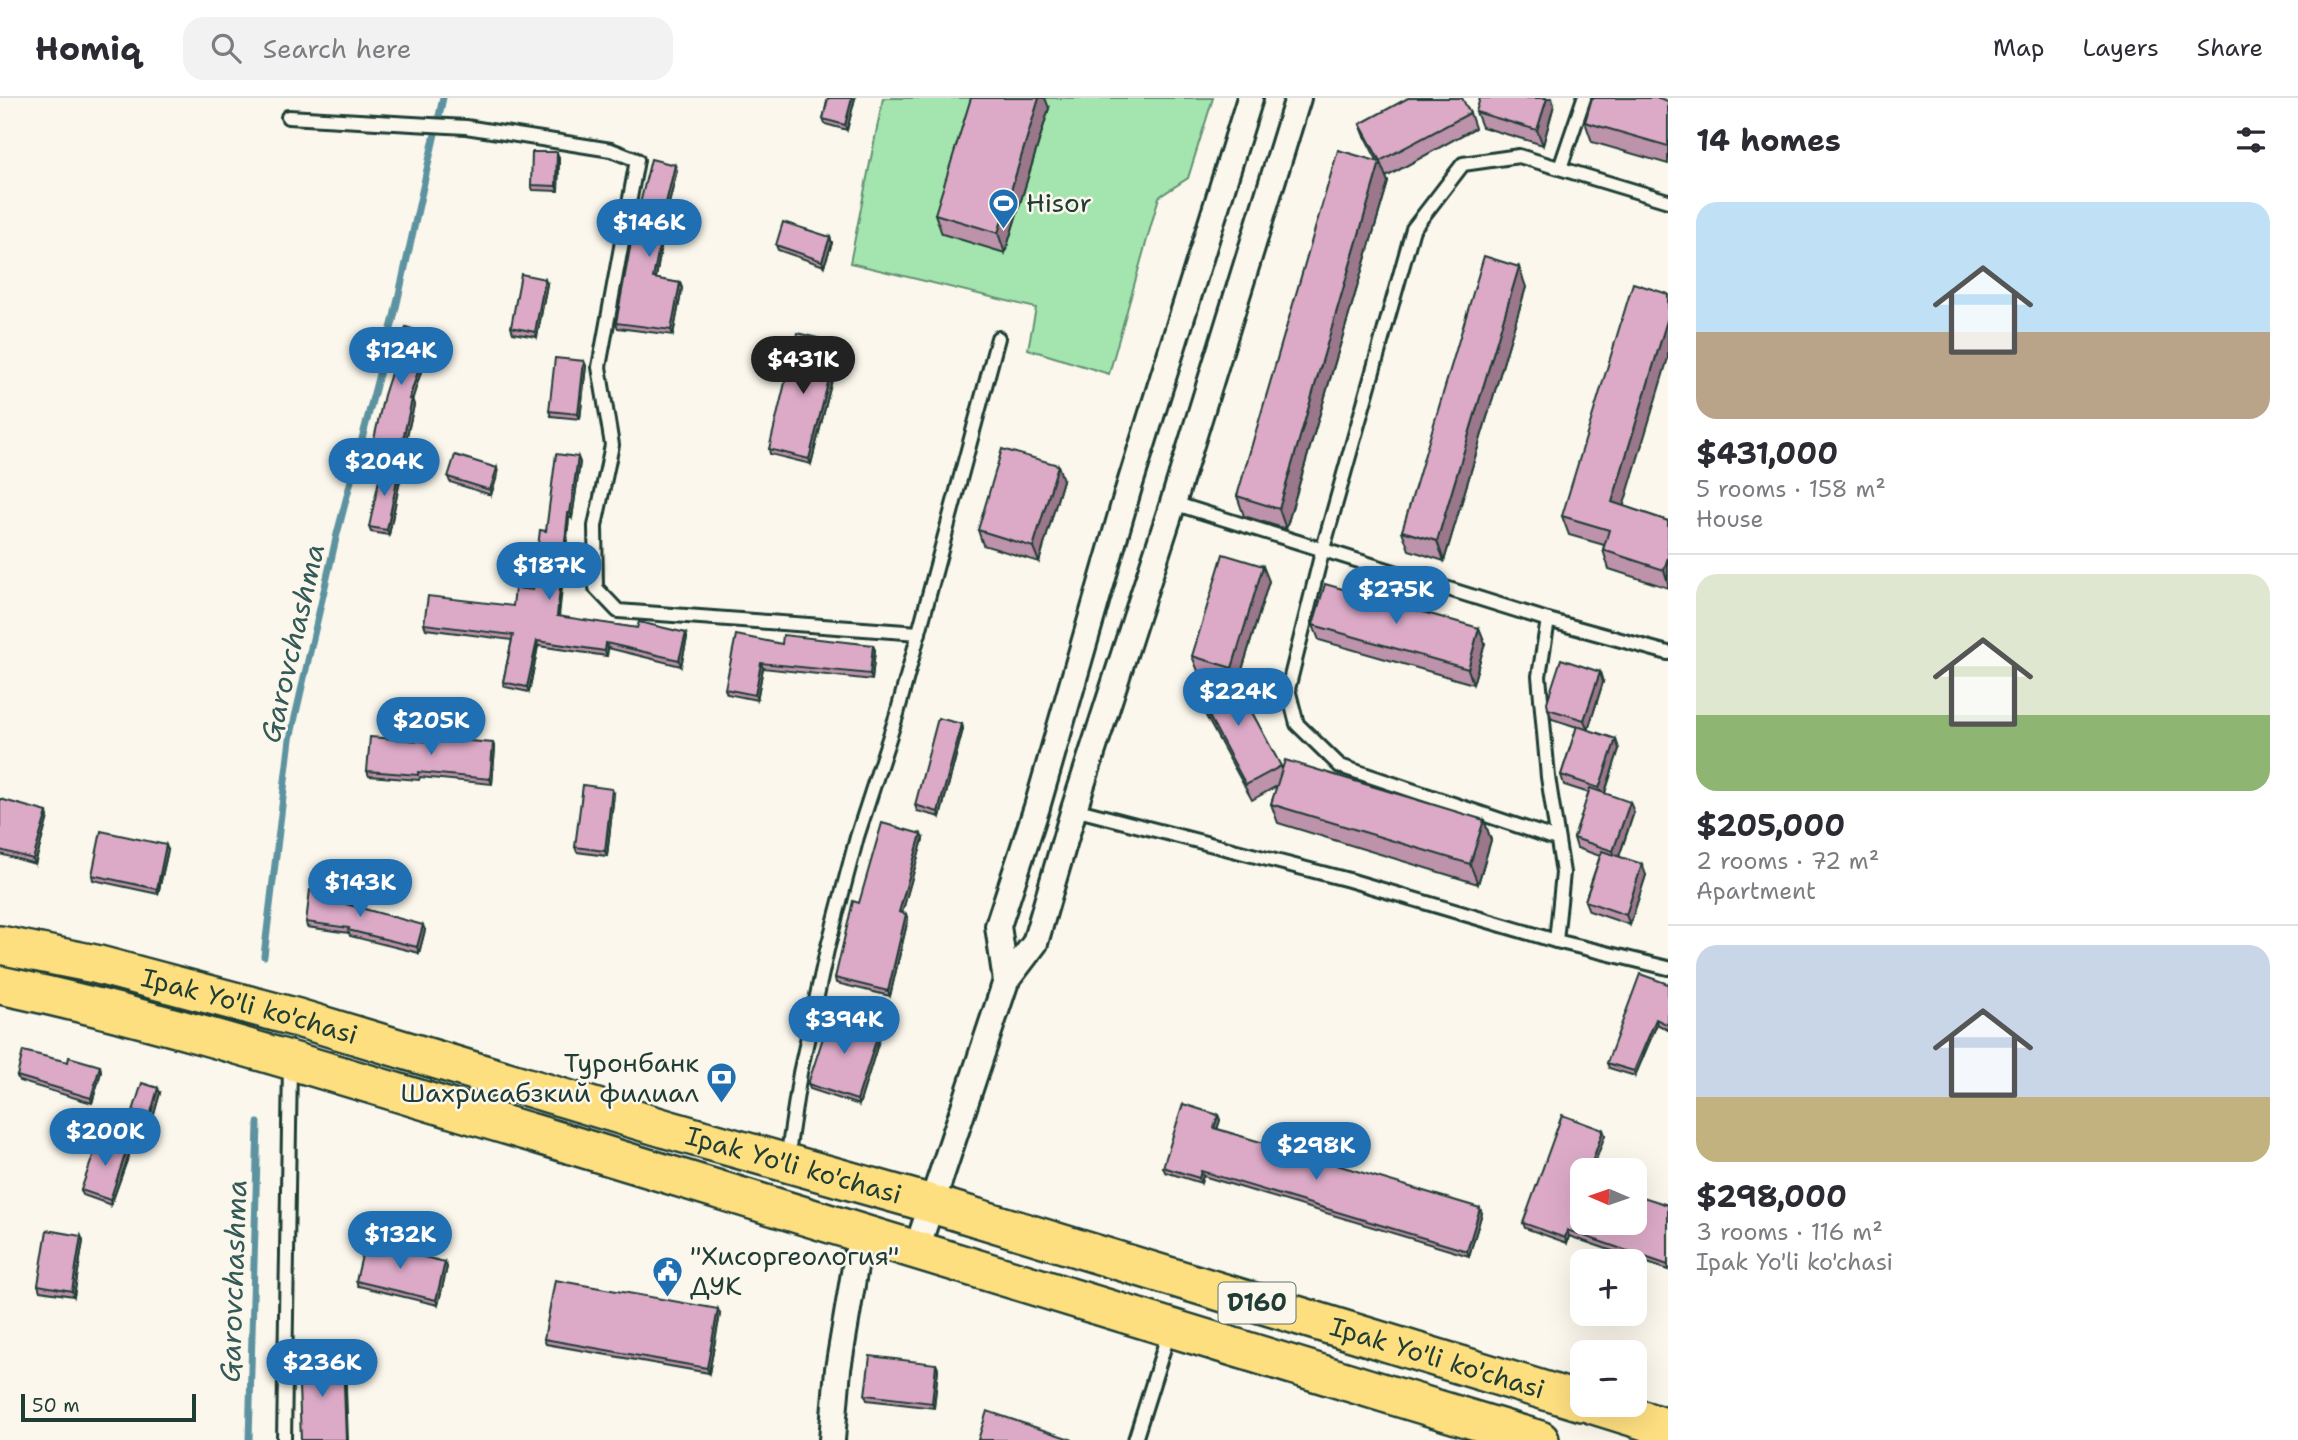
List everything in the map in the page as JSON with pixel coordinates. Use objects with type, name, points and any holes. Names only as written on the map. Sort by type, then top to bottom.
[{"type":"main road","name":"Ipak Yo'li ko'chasi","points":[[0,945],[95,964],[298,1018],[932,1204],[1570,1398]]},
{"type":"main road","name":"Ipak Yo'li ko'chasi","points":[[0,985],[81,1002],[290,1062],[861,1231],[1541,1440]]},
{"type":"main road","points":[[1633,1417],[1668,1428]]},
{"type":"street","points":[[1006,981],[998,926],[1037,807],[1129,488],[1250,98]]},
{"type":"street","points":[[917,1248],[1006,981],[1035,943],[1074,809],[1173,503],[1298,98]]},
{"type":"street","points":[[832,1440],[838,1370],[861,1231]]},
{"type":"lane","points":[[1560,168],[1584,98]]},
{"type":"lane","points":[[288,117],[466,127],[611,150],[637,160],[599,367],[612,445],[595,526],[596,588],[618,611],[919,634]]},
{"type":"lane","points":[[1558,839],[1340,766],[1297,724],[1289,689],[1322,552],[1413,229],[1463,164],[1519,156],[1668,201]]},
{"type":"lane","points":[[786,1163],[800,1073],[827,950],[857,837],[897,714],[998,338]]},
{"type":"lane","points":[[1173,503],[1322,552],[1668,653]]},
{"type":"lane","points":[[1548,620],[1539,676],[1548,777],[1563,873],[1556,941]]},
{"type":"lane","points":[[1074,809],[1349,880],[1556,941],[1668,968]]},
{"type":"lane","points":[[284,1440],[290,1062]]},
{"type":"lane","points":[[1135,1440],[1171,1328]]},
{"type":"green space","name":"Hisor","points":[[883,98],[1213,98],[1188,178],[1159,197],[1109,374],[1028,349],[1036,308],[850,263]]},
{"type":"building","points":[[828,98],[852,98],[845,125],[823,119]]},
{"type":"building","points":[[971,98],[1039,98],[998,233],[935,214]]},
{"type":"building","points":[[1408,98],[1462,98],[1470,113],[1380,161],[1360,124]]},
{"type":"building","points":[[1480,98],[1547,98],[1537,130],[1476,112]]},
{"type":"building","points":[[1592,98],[1659,98],[1668,101],[1668,146],[1585,122]]},
{"type":"building","points":[[1338,150],[1380,162],[1279,509],[1237,496]]},
{"type":"building","points":[[532,152],[557,152],[556,186],[531,185]]},
{"type":"building","points":[[651,159],[675,165],[658,237],[661,237],[653,278],[680,283],[671,330],[616,323],[633,232]]},
{"type":"building","points":[[783,222],[830,237],[822,261],[776,245]]},
{"type":"building","points":[[1484,256],[1519,267],[1437,541],[1402,531]]},
{"type":"building","points":[[521,274],[545,279],[535,332],[511,327]]},
{"type":"building","points":[[1633,283],[1668,294],[1668,317],[1612,502],[1668,521],[1668,557],[1664,570],[1603,550],[1609,530],[1562,516]]},
{"type":"building","points":[[406,327],[430,335],[409,399],[412,399],[402,444],[374,439],[384,395]]},
{"type":"building","points":[[797,333],[838,343],[809,459],[769,449]]},
{"type":"building","points":[[555,358],[584,361],[578,414],[549,411]]},
{"type":"building","points":[[1002,449],[1058,465],[1033,547],[978,530]]},
{"type":"building","points":[[556,454],[578,457],[568,513],[557,616],[637,628],[639,622],[686,633],[679,660],[606,643],[605,651],[537,641],[527,687],[503,682],[513,635],[424,624],[428,596],[513,606],[515,588],[533,590],[540,530],[546,531]]},
{"type":"building","points":[[455,455],[497,468],[490,490],[448,477]]},
{"type":"building","points":[[382,466],[399,470],[387,530],[369,527]]},
{"type":"building","points":[[1223,554],[1263,566],[1232,668],[1192,656]]},
{"type":"building","points":[[1325,584],[1479,628],[1468,669],[1313,625]]},
{"type":"building","points":[[736,635],[782,644],[783,635],[873,645],[870,674],[761,663],[755,695],[725,689]]},
{"type":"building","points":[[1561,659],[1600,672],[1584,720],[1548,709],[1547,702]]},
{"type":"building","points":[[1229,670],[1281,766],[1246,785],[1195,690]]},
{"type":"building","points":[[938,718],[962,724],[938,812],[915,805]]},
{"type":"building","points":[[1577,726],[1616,739],[1599,788],[1561,775]]},
{"type":"building","points":[[370,737],[433,742],[434,738],[493,743],[490,779],[418,772],[418,775],[367,771]]},
{"type":"building","points":[[1285,760],[1484,820],[1470,864],[1271,804]]},
{"type":"building","points":[[583,785],[612,789],[605,851],[575,847]]},
{"type":"building","points":[[1590,788],[1630,802],[1613,851],[1574,838]]},
{"type":"building","points":[[0,799],[47,812],[33,859],[0,850]]},
{"type":"building","points":[[882,823],[921,834],[899,912],[906,914],[888,991],[835,978],[853,901],[859,903]]},
{"type":"building","points":[[101,831],[166,845],[157,889],[92,875]]},
{"type":"building","points":[[1602,851],[1642,864],[1626,915],[1585,901]]},
{"type":"building","points":[[310,890],[347,895],[346,904],[423,925],[417,947],[348,930],[349,928],[306,922]]},
{"type":"building","points":[[1640,974],[1668,984],[1668,1025],[1656,1019],[1634,1071],[1607,1063]]},
{"type":"building","points":[[831,1013],[880,1028],[857,1100],[808,1084]]},
{"type":"building","points":[[23,1051],[68,1062],[69,1057],[100,1066],[91,1098],[17,1076]]},
{"type":"building","points":[[142,1083],[158,1088],[150,1116],[133,1111]]},
{"type":"building","points":[[1183,1104],[1218,1115],[1214,1128],[1480,1208],[1467,1251],[1201,1171],[1199,1178],[1163,1167]]},
{"type":"building","points":[[1562,1115],[1603,1130],[1593,1158],[1570,1158],[1570,1231],[1567,1230],[1565,1238],[1523,1223]]},
{"type":"building","points":[[100,1136],[128,1146],[110,1200],[81,1190]]},
{"type":"building","points":[[1647,1198],[1668,1205],[1668,1265],[1647,1258],[1647,1249],[1622,1249],[1584,1236],[1647,1236]]},
{"type":"building","points":[[47,1230],[81,1236],[72,1291],[38,1285]]},
{"type":"building","points":[[365,1243],[445,1262],[436,1300],[356,1281]]},
{"type":"building","points":[[555,1280],[718,1309],[707,1368],[544,1339]]},
{"type":"building","points":[[870,1356],[936,1364],[932,1403],[865,1395]]},
{"type":"building","points":[[343,1357],[346,1440],[301,1440],[298,1359]]},
{"type":"building","points":[[987,1411],[1073,1440],[978,1440]]},
{"type":"waterway","name":"Garovchashma","points":[[264,956],[290,739],[337,534],[393,321],[443,98]]},
{"type":"waterway","name":"Garovchashma","points":[[249,1440],[258,1123]]},
{"type":"place","name":"Hisor","points":[[1003,230]]},
{"type":"place","name":"Туронбанк Шахрисабзкий филиал","points":[[722,1105]]},
{"type":"place","name":"\"Хисоргеология\" ДУК","points":[[667,1298]]}]
